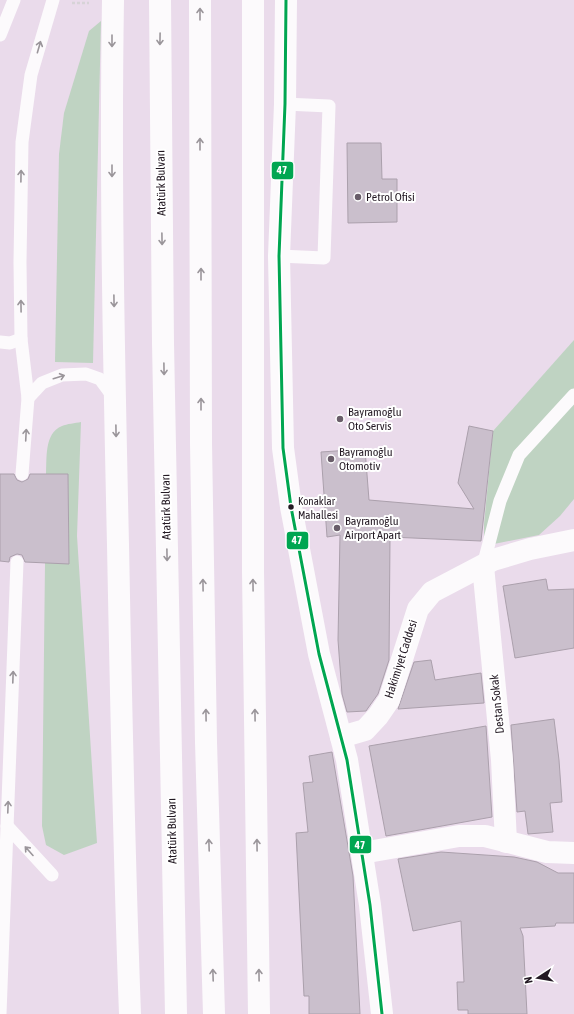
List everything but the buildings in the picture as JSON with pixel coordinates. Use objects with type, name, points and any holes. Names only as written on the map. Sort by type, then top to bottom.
[{"type":"main road","points":[[112,0],[112,172],[115,399],[126,906],[130,1014]]},
{"type":"main road","name":"Atatürk Bulvarı","points":[[160,0],[163,359],[176,1014]]},
{"type":"main road","points":[[200,0],[201,458],[206,742],[214,1014]]},
{"type":"main road","points":[[253,0],[253,563],[259,1014]]},
{"type":"main road","points":[[286,0],[285,104],[279,256],[282,423],[285,467],[319,654],[347,760],[362,853],[379,976],[382,1014]]},
{"type":"main road","name":"Hakimiyet Caddesi","points":[[341,737],[365,730],[378,716],[389,700],[418,609],[432,592],[494,560],[530,549],[574,540]]},
{"type":"main road","name":"Destan Sokak","points":[[483,566],[502,760],[506,842]]},
{"type":"main road","points":[[362,853],[458,836],[486,836],[548,852],[574,853]]},
{"type":"lane","points":[[0,34],[14,0]]},
{"type":"lane","points":[[22,474],[28,398],[21,339],[20,262],[22,142],[31,74],[53,0]]},
{"type":"lane","points":[[279,256],[324,258],[329,106],[285,104]]},
{"type":"lane","points":[[0,342],[10,343],[21,339]]},
{"type":"lane","points":[[28,398],[42,383],[62,375],[86,374],[100,379],[115,399]]},
{"type":"lane","points":[[483,566],[500,501],[519,454],[574,395]]},
{"type":"lane","points":[[0,1014],[17,562]]},
{"type":"lane","points":[[7,826],[52,875]]},
{"type":"green space","points":[[101,21],[93,363],[55,362],[59,154],[64,113],[89,31]]},
{"type":"green space","points":[[574,340],[574,499],[560,516],[539,535],[484,546],[484,524],[493,431]]},
{"type":"green space","points":[[81,422],[77,536],[97,843],[64,855],[46,845],[42,826],[45,563],[69,563],[68,475],[46,474],[46,461],[49,440],[56,429],[64,425]]},
{"type":"transit line","name":"47","points":[[286,0],[285,104],[279,256],[283,448],[291,507],[319,654],[347,760],[370,905],[382,1014]]},
{"type":"place","name":"Petrol Ofisi","points":[[358,197]]},
{"type":"place","name":"Bayramoğlu Oto Servis","points":[[340,419]]},
{"type":"place","name":"Bayramoğlu Otomotiv","points":[[331,459]]},
{"type":"place","name":"Konaklar Mahallesi","points":[[291,507]]},
{"type":"place","name":"Bayramoğlu Airport Apart","points":[[337,528]]}]
